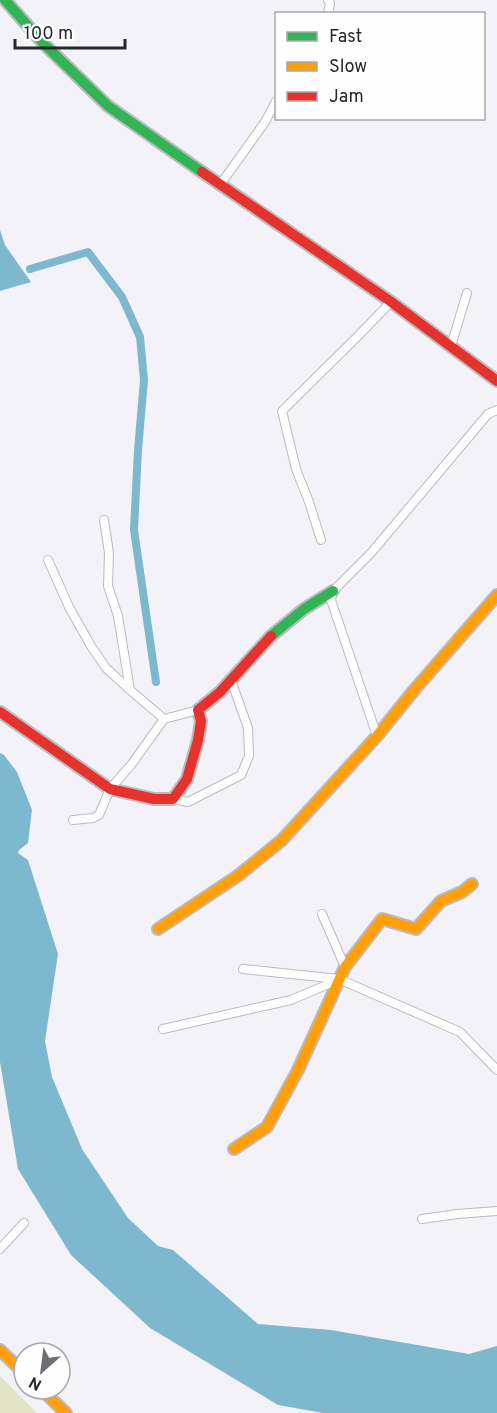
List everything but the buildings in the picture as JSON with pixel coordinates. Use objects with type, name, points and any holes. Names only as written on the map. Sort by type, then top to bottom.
[{"type":"street","points":[[5,0],[43,43],[108,106],[390,300],[497,381]]},
{"type":"street","points":[[220,185],[265,122],[275,103]]},
{"type":"street","points":[[451,346],[467,293]]},
{"type":"street","points":[[321,540],[296,470],[282,411],[386,307],[390,300]]},
{"type":"street","points":[[73,820],[93,818],[99,815],[110,789],[131,765],[164,719],[198,710],[220,692],[270,637],[303,609],[333,591],[371,553],[488,414],[497,410]]},
{"type":"street","points":[[104,520],[110,553],[108,586],[118,616],[130,690]]},
{"type":"street","points":[[48,560],[69,607],[106,668],[164,719]]},
{"type":"street","points":[[333,591],[331,600],[377,736]]},
{"type":"street","points":[[158,929],[239,875],[282,840],[377,736],[497,595]]},
{"type":"street","points":[[0,712],[110,789],[154,799],[188,802],[241,775],[249,756],[248,728],[231,680]]},
{"type":"street","points":[[173,799],[187,779],[201,721],[198,710]]},
{"type":"street","points":[[234,1149],[267,1127],[298,1070],[345,967],[382,919],[416,929],[441,901],[462,892],[472,884]]},
{"type":"street","points":[[322,914],[345,967]]},
{"type":"street","points":[[243,969],[339,979],[460,1032],[497,1070]]},
{"type":"street","points":[[163,1029],[291,1000],[339,979]]},
{"type":"street","points":[[422,1219],[497,1210]]},
{"type":"street","points":[[0,1249],[24,1223]]},
{"type":"street","points":[[0,1350],[12,1362]]},
{"type":"street","points":[[54,1401],[66,1413]]},
{"type":"green space","points":[[0,1376],[12,1388],[12,1401],[25,1401],[37,1413],[0,1413]]},
{"type":"water","points":[[0,230],[5,245],[31,282],[0,291]]},
{"type":"water","points":[[0,753],[17,772],[32,810],[28,843],[18,853],[28,860],[58,954],[45,1041],[52,1077],[82,1149],[128,1218],[158,1246],[173,1250],[258,1324],[331,1330],[469,1354],[497,1346],[497,1413],[323,1413],[278,1405],[150,1328],[71,1255],[18,1169],[0,1062]]},
{"type":"waterway","points":[[30,269],[88,252],[122,297],[140,337],[144,380],[134,530],[156,682]]},
{"type":"traffic: fast","points":[[5,0],[43,43],[108,106],[202,172]]},
{"type":"traffic: fast","points":[[271,636],[304,609],[333,591]]},
{"type":"traffic: slow","points":[[158,929],[239,875],[282,840],[377,736],[497,595]]},
{"type":"traffic: slow","points":[[234,1149],[267,1127],[298,1070],[345,967],[382,919],[416,929],[441,901],[462,892],[472,884]]},
{"type":"traffic: slow","points":[[0,1350],[12,1362]]},
{"type":"traffic: slow","points":[[54,1401],[66,1413]]},
{"type":"traffic: jam","points":[[202,172],[390,301],[497,381]]},
{"type":"traffic: jam","points":[[0,712],[110,789],[154,799],[173,799],[187,779],[198,740],[201,721],[198,710],[220,692],[271,636]]}]
